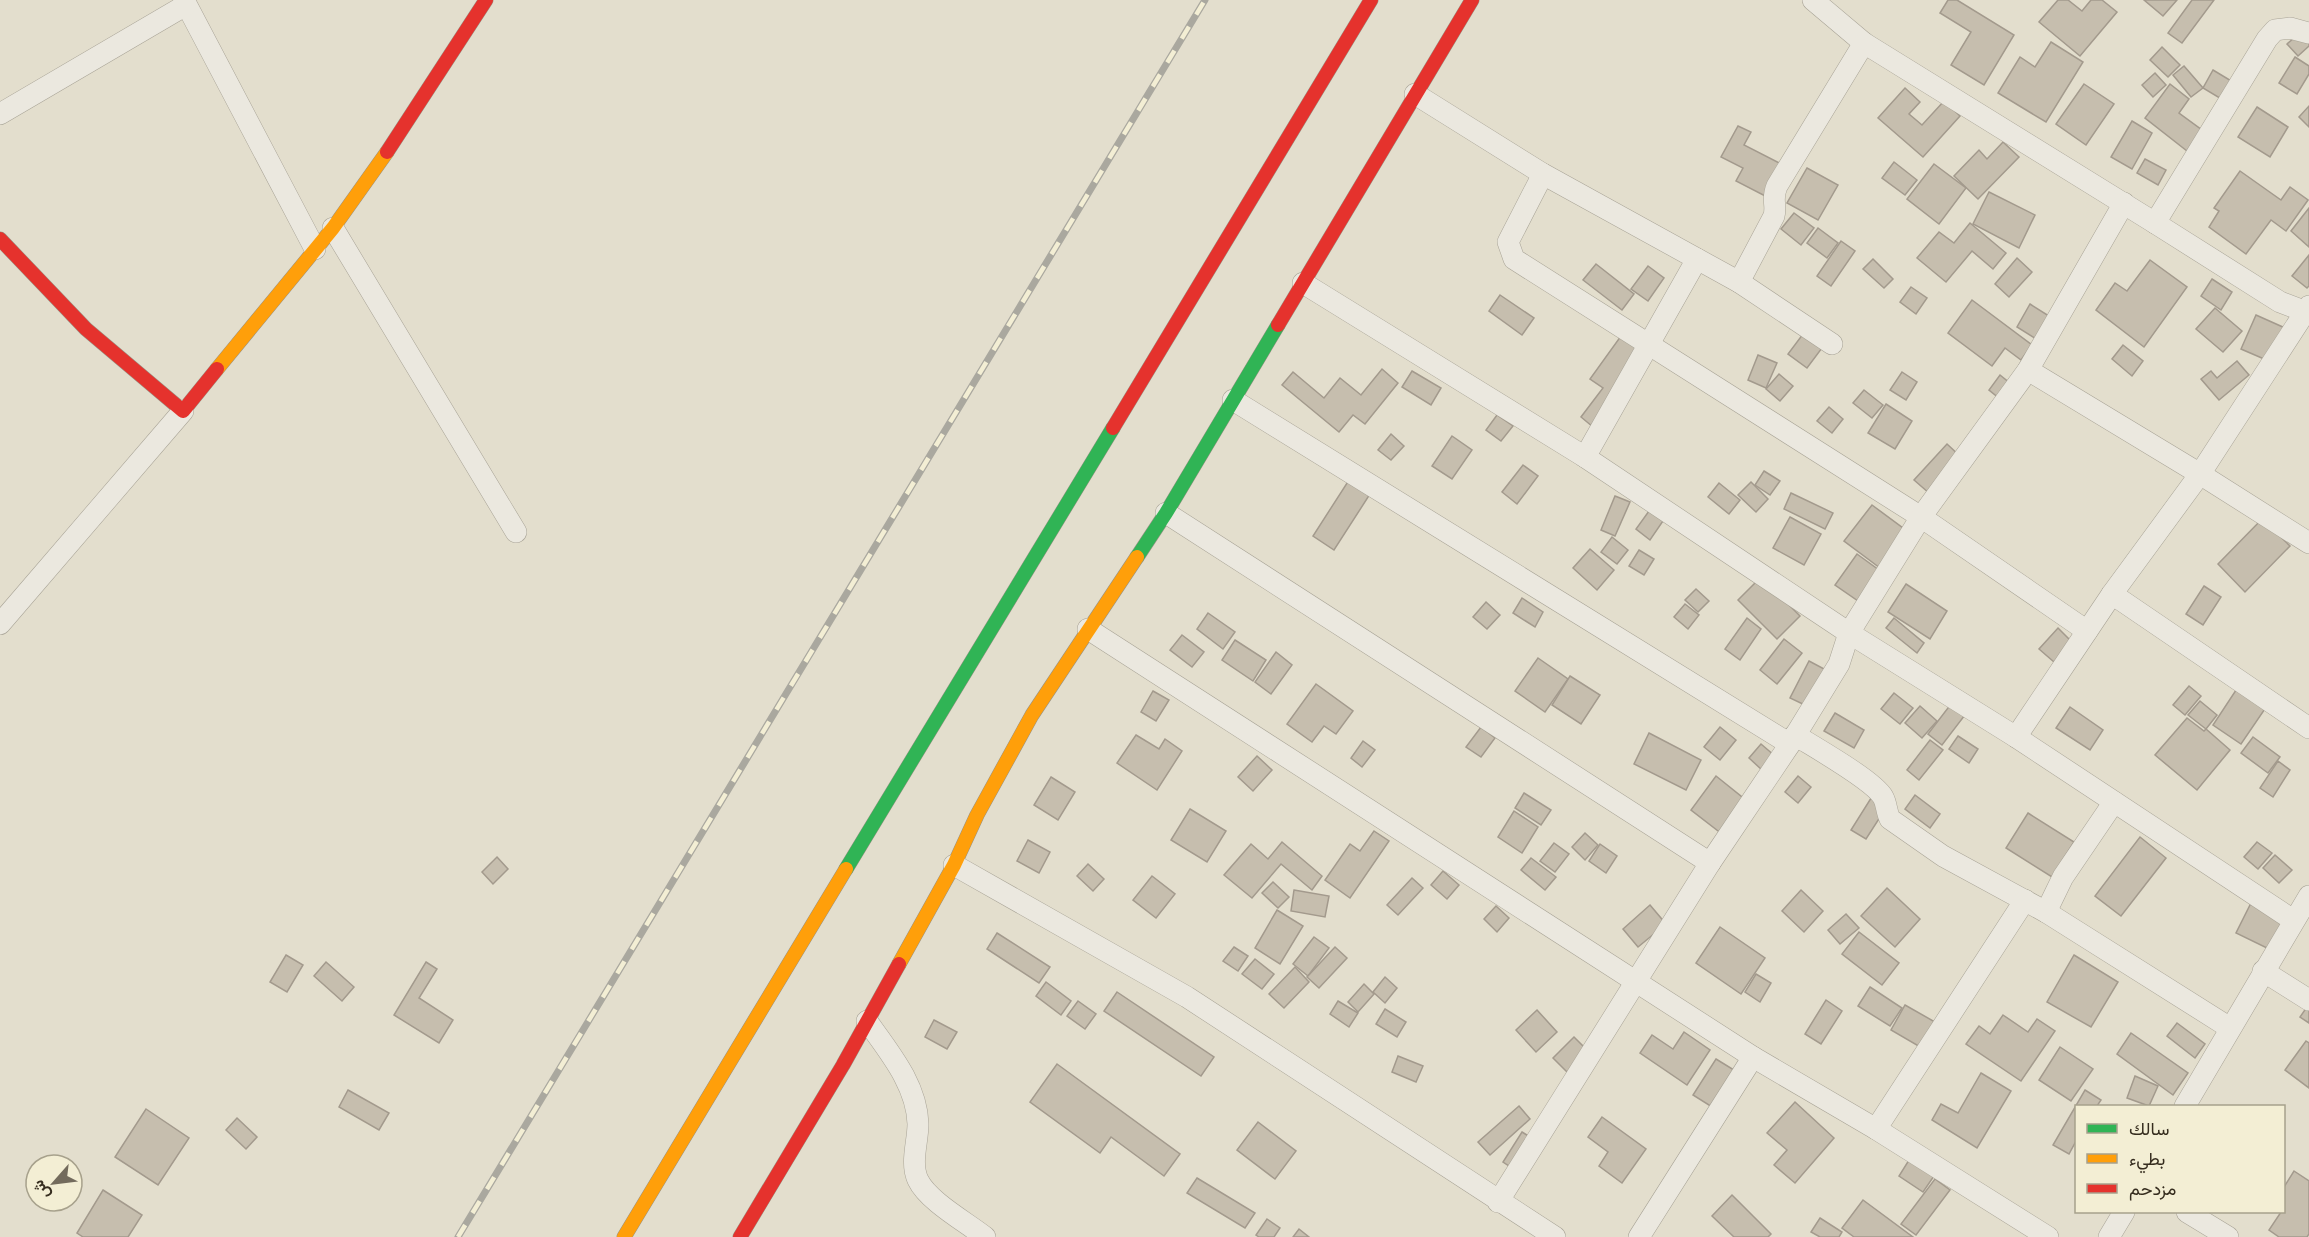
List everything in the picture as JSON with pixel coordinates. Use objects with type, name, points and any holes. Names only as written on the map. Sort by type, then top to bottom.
[{"type":"street","points":[[0,624],[183,411],[333,228],[396,139],[486,0]]},
{"type":"street","points":[[624,1237],[1371,0]]},
{"type":"street","points":[[740,1237],[867,1021],[954,865],[977,815],[1032,715],[1166,513],[1472,0]]},
{"type":"street","points":[[1813,0],[1864,43],[2280,302],[2308,310],[2200,474],[2112,594],[2016,737]]},
{"type":"street","points":[[0,114],[185,2],[315,249]]},
{"type":"street","points":[[2156,223],[2267,39],[2276,30],[2290,28],[2309,33]]},
{"type":"street","points":[[1739,282],[1774,216],[1776,210],[1773,196],[1777,186],[1864,43]]},
{"type":"street","points":[[1415,94],[1543,174],[1739,282],[1832,344]]},
{"type":"street","points":[[1543,174],[1508,242],[1514,259],[1921,518],[2087,631]]},
{"type":"street","points":[[1498,1202],[1710,863],[1792,740],[1839,664],[1850,633],[1921,518],[2028,370],[2124,203]]},
{"type":"street","points":[[333,228],[516,532]]},
{"type":"street","points":[[0,239],[86,329],[183,411]]},
{"type":"street","points":[[1585,457],[1697,259]]},
{"type":"street","points":[[1303,283],[1585,457],[1850,633],[2016,737],[2293,920]]},
{"type":"street","points":[[2028,370],[2309,543]]},
{"type":"street","points":[[1233,400],[1792,740],[1860,776],[1882,794],[1886,812],[1897,824],[1943,856],[2046,912],[2230,1028]]},
{"type":"street","points":[[1166,513],[1710,863]]},
{"type":"street","points":[[2112,594],[2309,728]]},
{"type":"street","points":[[1088,629],[1753,1057],[1876,1129],[2048,1237]]},
{"type":"street","points":[[2046,912],[2063,877],[2114,802]]},
{"type":"street","points":[[954,865],[1187,997],[1498,1202],[1555,1237]]},
{"type":"street","points":[[2186,1105],[2309,896]]},
{"type":"street","points":[[1876,1129],[2025,900]]},
{"type":"street","points":[[2263,971],[2309,1000]]},
{"type":"street","points":[[867,1021],[900,1067],[911,1093],[918,1124],[915,1161],[917,1179],[931,1196],[984,1237]]},
{"type":"street","points":[[1639,1237],[1753,1057]]},
{"type":"street","points":[[2109,1237],[2123,1213]]},
{"type":"street","points":[[2189,1213],[2228,1237]]},
{"type":"building","points":[[1948,0],[1957,0],[2014,35],[1984,85],[1951,65],[1971,32],[1940,13]]},
{"type":"building","points":[[2058,0],[2068,0],[2082,11],[2091,0],[2102,0],[2117,12],[2080,56],[2039,22]]},
{"type":"building","points":[[2144,0],[2177,0],[2163,16]]},
{"type":"building","points":[[2192,0],[2214,0],[2182,43],[2168,33]]},
{"type":"building","points":[[2300,33],[2309,46],[2298,56],[2287,44]]},
{"type":"building","points":[[2051,42],[2083,62],[2046,122],[1998,93],[2020,57],[2035,67]]},
{"type":"building","points":[[2162,47],[2180,65],[2168,77],[2150,60]]},
{"type":"building","points":[[2295,57],[2309,66],[2309,74],[2297,94],[2279,83]]},
{"type":"building","points":[[2184,66],[2203,88],[2191,97],[2173,75]]},
{"type":"building","points":[[2213,70],[2238,85],[2228,103],[2203,88]]},
{"type":"building","points":[[2155,73],[2166,85],[2153,97],[2142,85]]},
{"type":"building","points":[[2084,84],[2114,104],[2086,145],[2056,124]]},
{"type":"building","points":[[2170,84],[2189,99],[2179,113],[2202,130],[2187,151],[2145,118]]},
{"type":"building","points":[[1905,88],[1920,102],[1909,114],[1922,125],[1944,101],[1960,116],[1923,157],[1878,118]]},
{"type":"building","points":[[2309,106],[2309,127],[2299,117]]},
{"type":"building","points":[[2257,107],[2288,127],[2270,157],[2238,137]]},
{"type":"building","points":[[2132,121],[2152,133],[2132,169],[2111,157]]},
{"type":"building","points":[[1738,126],[1751,132],[1744,145],[1785,166],[1769,198],[1736,181],[1743,168],[1721,157]]},
{"type":"building","points":[[2003,142],[2019,157],[1978,199],[1954,176],[1979,150],[1987,159]]},
{"type":"building","points":[[2145,159],[2166,170],[2158,185],[2137,173]]},
{"type":"building","points":[[1894,162],[1917,180],[1905,195],[1882,178]]},
{"type":"building","points":[[1934,164],[1966,188],[1939,224],[1907,199]]},
{"type":"building","points":[[1807,168],[1838,185],[1818,220],[1787,203]]},
{"type":"building","points":[[2240,171],[2281,200],[2290,187],[2308,200],[2286,231],[2271,220],[2246,254],[2209,227],[2219,211],[2214,208]]},
{"type":"building","points":[[1989,192],[2035,215],[2019,248],[1973,224]]},
{"type":"building","points":[[2309,208],[2309,247],[2291,231]]},
{"type":"building","points":[[1794,213],[1814,228],[1801,245],[1781,229]]},
{"type":"building","points":[[1970,223],[2006,253],[1993,269],[1972,251],[1946,282],[1917,258],[1939,232],[1954,243]]},
{"type":"building","points":[[1818,228],[1838,243],[1827,258],[1807,243]]},
{"type":"building","points":[[1841,241],[1855,251],[1831,286],[1817,276]]},
{"type":"building","points":[[2309,255],[2309,286],[2307,288],[2292,276]]},
{"type":"building","points":[[2017,258],[2032,272],[2009,297],[1995,284]]},
{"type":"building","points":[[1873,259],[1893,279],[1884,288],[1863,269]]},
{"type":"building","points":[[2150,260],[2187,287],[2144,347],[2096,310],[2115,283],[2127,291]]},
{"type":"building","points":[[1596,264],[1634,294],[1622,310],[1583,280]]},
{"type":"building","points":[[1648,266],[1664,278],[1648,301],[1631,289]]},
{"type":"building","points":[[2212,279],[2232,292],[2221,310],[2201,296]]},
{"type":"building","points":[[1911,287],[1927,298],[1916,314],[1900,302]]},
{"type":"building","points":[[1500,295],[1534,318],[1522,335],[1489,311]]},
{"type":"building","points":[[1972,300],[2032,345],[2021,360],[2005,348],[1992,366],[1948,333]]},
{"type":"building","points":[[2030,304],[2049,316],[2036,339],[2017,327]]},
{"type":"building","points":[[2215,308],[2242,331],[2223,352],[2196,329]]},
{"type":"building","points":[[2256,315],[2285,328],[2271,362],[2241,349]]},
{"type":"building","points":[[1626,329],[1652,349],[1593,427],[1581,417],[1603,388],[1590,379]]},
{"type":"building","points":[[1806,330],[1825,344],[1807,368],[1788,354]]},
{"type":"building","points":[[2123,345],[2143,361],[2132,376],[2112,359]]},
{"type":"building","points":[[1758,355],[1777,363],[1766,388],[1748,380]]},
{"type":"building","points":[[2237,361],[2249,375],[2219,400],[2201,379],[2211,371],[2217,378]]},
{"type":"building","points":[[1382,369],[1398,383],[1365,424],[1353,415],[1339,432],[1282,385],[1293,372],[1324,398],[1340,378],[1361,395]]},
{"type":"building","points":[[1412,371],[1441,388],[1431,405],[1402,387]]},
{"type":"building","points":[[1902,372],[1917,382],[1906,400],[1890,390]]},
{"type":"building","points":[[1779,374],[1793,386],[1780,401],[1766,389]]},
{"type":"building","points":[[2000,375],[2011,384],[2000,399],[1989,390]]},
{"type":"building","points":[[1864,390],[1883,405],[1872,418],[1853,403]]},
{"type":"building","points":[[1886,404],[1912,421],[1895,449],[1868,433]]},
{"type":"building","points":[[1829,407],[1843,419],[1832,433],[1817,421]]},
{"type":"building","points":[[1497,415],[1513,426],[1501,441],[1486,430]]},
{"type":"building","points":[[1391,434],[1404,446],[1391,460],[1378,450]]},
{"type":"building","points":[[1452,436],[1472,450],[1452,479],[1432,466]]},
{"type":"building","points":[[1947,444],[1961,457],[1929,493],[1914,480]]},
{"type":"building","points":[[1523,465],[1538,476],[1517,504],[1502,492]]},
{"type":"building","points":[[1764,471],[1780,481],[1770,495],[1755,485]]},
{"type":"building","points":[[1349,480],[1370,494],[1334,550],[1313,536]]},
{"type":"building","points":[[1751,482],[1768,499],[1756,512],[1738,495]]},
{"type":"building","points":[[1719,483],[1740,500],[1729,514],[1708,497]]},
{"type":"building","points":[[1791,493],[1833,513],[1825,529],[1784,509]]},
{"type":"building","points":[[1615,496],[1630,502],[1615,536],[1601,530]]},
{"type":"building","points":[[1872,505],[1907,531],[1880,568],[1844,541]]},
{"type":"building","points":[[1649,511],[1663,521],[1650,540],[1636,529]]},
{"type":"building","points":[[1790,517],[1821,534],[1804,565],[1773,548]]},
{"type":"building","points":[[2262,519],[2290,546],[2245,592],[2218,564]]},
{"type":"building","points":[[1612,537],[1628,550],[1617,564],[1601,552]]},
{"type":"building","points":[[1590,549],[1614,570],[1597,590],[1573,568]]},
{"type":"building","points":[[1639,550],[1654,559],[1644,575],[1629,566]]},
{"type":"building","points":[[1857,554],[1883,573],[1861,603],[1835,585]]},
{"type":"building","points":[[1761,577],[1800,616],[1777,639],[1738,600]]},
{"type":"building","points":[[1906,584],[1947,611],[1930,639],[1888,612]]},
{"type":"building","points":[[2204,586],[2221,597],[2203,625],[2186,614]]},
{"type":"building","points":[[1696,589],[1709,601],[1698,612],[1685,600]]},
{"type":"building","points":[[1522,598],[1543,612],[1535,627],[1513,613]]},
{"type":"building","points":[[1486,602],[1500,615],[1487,629],[1473,617]]},
{"type":"building","points":[[1685,604],[1699,615],[1688,629],[1674,617]]},
{"type":"building","points":[[1208,613],[1235,632],[1223,649],[1197,629]]},
{"type":"building","points":[[1747,618],[1761,629],[1740,660],[1725,649]]},
{"type":"building","points":[[1894,618],[1924,643],[1917,653],[1886,628]]},
{"type":"building","points":[[2058,628],[2072,642],[2054,662],[2039,649]]},
{"type":"building","points":[[1182,635],[1204,652],[1192,667],[1170,650]]},
{"type":"building","points":[[1784,639],[1802,653],[1777,684],[1760,670]]},
{"type":"building","points":[[1235,640],[1266,660],[1253,681],[1222,660]]},
{"type":"building","points":[[1276,652],[1292,665],[1271,694],[1255,682]]},
{"type":"building","points":[[1538,658],[1568,679],[1545,712],[1515,691]]},
{"type":"building","points":[[1809,661],[1828,671],[1809,707],[1790,698]]},
{"type":"building","points":[[1570,676],[1600,695],[1581,724],[1552,705]]},
{"type":"building","points":[[2242,681],[2271,700],[2241,744],[2213,725]]},
{"type":"building","points":[[1316,684],[1353,711],[1336,734],[1324,726],[1312,742],[1287,724]]},
{"type":"building","points":[[2189,686],[2201,696],[2185,715],[2173,705]]},
{"type":"building","points":[[1153,691],[1169,700],[1156,721],[1141,712]]},
{"type":"building","points":[[1894,693],[1913,708],[1900,724],[1881,709]]},
{"type":"building","points":[[2200,701],[2217,715],[2206,729],[2188,715]]},
{"type":"building","points":[[1951,704],[1965,715],[1942,745],[1928,734]]},
{"type":"building","points":[[1920,706],[1937,721],[1922,738],[1905,723]]},
{"type":"building","points":[[2070,707],[2103,730],[2090,750],[2056,728]]},
{"type":"building","points":[[1835,713],[1864,730],[1854,748],[1824,731]]},
{"type":"building","points":[[2187,718],[2204,731],[2206,729],[2230,750],[2197,790],[2155,755]]},
{"type":"building","points":[[1481,727],[1495,738],[1481,757],[1466,747]]},
{"type":"building","points":[[1720,727],[1736,740],[1720,760],[1704,747]]},
{"type":"building","points":[[1649,733],[1701,760],[1686,790],[1634,764]]},
{"type":"building","points":[[1136,735],[1159,749],[1165,739],[1182,751],[1157,790],[1117,763]]},
{"type":"building","points":[[1958,736],[1978,749],[1969,763],[1949,749]]},
{"type":"building","points":[[2253,737],[2280,757],[2268,773],[2241,753]]},
{"type":"building","points":[[1930,740],[1943,750],[1919,780],[1907,770]]},
{"type":"building","points":[[1363,741],[1375,750],[1362,767],[1351,758]]},
{"type":"building","points":[[1761,744],[1775,756],[1762,770],[1749,758]]},
{"type":"building","points":[[1257,756],[1272,770],[1253,791],[1238,777]]},
{"type":"building","points":[[2278,761],[2290,770],[2273,797],[2260,788]]},
{"type":"building","points":[[1716,776],[1747,801],[1722,834],[1691,810]]},
{"type":"building","points":[[1798,776],[1811,787],[1798,803],[1785,792]]},
{"type":"building","points":[[1051,777],[1075,792],[1058,820],[1034,805]]},
{"type":"building","points":[[1878,787],[1893,797],[1866,839],[1851,830]]},
{"type":"building","points":[[1524,793],[1551,810],[1541,825],[1515,808]]},
{"type":"building","points":[[1915,795],[1940,814],[1930,828],[1905,809]]},
{"type":"building","points":[[1190,809],[1226,831],[1207,862],[1171,840]]},
{"type":"building","points":[[1514,811],[1538,827],[1522,853],[1498,837]]},
{"type":"building","points":[[2028,813],[2074,842],[2052,877],[2006,848]]},
{"type":"building","points":[[1374,831],[1389,841],[1350,898],[1325,880],[1350,844],[1360,851]]},
{"type":"building","points":[[1585,833],[1598,845],[1585,860],[1572,847]]},
{"type":"building","points":[[2140,837],[2166,858],[2121,916],[2095,896]]},
{"type":"building","points":[[1028,840],[1050,852],[1039,873],[1017,861]]},
{"type":"building","points":[[1282,842],[1322,876],[1312,890],[1281,864],[1252,898],[1224,875],[1251,844],[1268,859]]},
{"type":"building","points":[[2257,842],[2272,853],[2258,869],[2244,857]]},
{"type":"building","points":[[1554,843],[1569,854],[1555,872],[1540,861]]},
{"type":"building","points":[[1600,844],[1617,856],[1606,873],[1589,861]]},
{"type":"building","points":[[2275,855],[2292,870],[2279,883],[2263,868]]},
{"type":"building","points":[[497,857],[508,869],[493,884],[482,872]]},
{"type":"building","points":[[1531,858],[1556,877],[1545,890],[1521,870]]},
{"type":"building","points":[[1088,864],[1104,879],[1093,891],[1077,876]]},
{"type":"building","points":[[1443,871],[1459,885],[1447,899],[1431,885]]},
{"type":"building","points":[[1152,876],[1175,894],[1156,918],[1133,900]]},
{"type":"building","points":[[1412,878],[1423,888],[1398,915],[1387,905]]},
{"type":"building","points":[[1273,882],[1289,897],[1278,908],[1262,893]]},
{"type":"building","points":[[1887,888],[1920,919],[1895,947],[1861,916]]},
{"type":"building","points":[[1294,890],[1329,896],[1325,917],[1291,911]]},
{"type":"building","points":[[1801,890],[1823,911],[1804,932],[1782,911]]},
{"type":"building","points":[[2252,901],[2286,918],[2271,950],[2236,933]]},
{"type":"building","points":[[1650,905],[1666,924],[1638,947],[1623,929]]},
{"type":"building","points":[[1496,906],[1509,918],[1497,932],[1484,919]]},
{"type":"building","points":[[1277,910],[1303,926],[1280,964],[1255,948]]},
{"type":"building","points":[[1846,914],[1859,928],[1840,944],[1828,930]]},
{"type":"building","points":[[1720,927],[1765,958],[1741,994],[1696,963]]},
{"type":"building","points":[[1859,932],[1899,963],[1882,985],[1842,954]]},
{"type":"building","points":[[997,933],[1050,967],[1039,983],[987,949]]},
{"type":"building","points":[[1314,937],[1329,948],[1308,976],[1293,964]]},
{"type":"building","points":[[1234,947],[1248,956],[1238,971],[1223,961]]},
{"type":"building","points":[[1335,947],[1347,958],[1319,988],[1307,977]]},
{"type":"building","points":[[286,955],[303,965],[287,992],[270,982]]},
{"type":"building","points":[[2074,955],[2118,982],[2091,1027],[2047,1002]]},
{"type":"building","points":[[1255,959],[1274,974],[1262,989],[1242,974]]},
{"type":"building","points":[[326,962],[354,987],[342,1001],[314,976]]},
{"type":"building","points":[[426,962],[437,969],[419,998],[453,1020],[439,1043],[394,1015]]},
{"type":"building","points":[[1295,967],[1309,982],[1284,1008],[1269,994]]},
{"type":"building","points":[[1756,974],[1771,983],[1760,1002],[1745,992]]},
{"type":"building","points":[[1385,977],[1397,988],[1385,1003],[1373,992]]},
{"type":"building","points":[[1046,982],[1071,1001],[1061,1015],[1036,996]]},
{"type":"building","points":[[1364,984],[1374,994],[1358,1012],[1348,1002]]},
{"type":"building","points":[[1870,987],[1902,1008],[1890,1026],[1858,1006]]},
{"type":"building","points":[[1117,992],[1214,1057],[1201,1076],[1104,1011]]},
{"type":"building","points":[[1826,1000],[1842,1011],[1821,1044],[1805,1034]]},
{"type":"building","points":[[1078,1001],[1096,1014],[1085,1029],[1067,1016]]},
{"type":"building","points":[[1338,1001],[1358,1013],[1349,1027],[1330,1014]]},
{"type":"building","points":[[2309,1004],[2309,1023],[2300,1017]]},
{"type":"building","points":[[1905,1005],[1942,1026],[1927,1051],[1891,1030]]},
{"type":"building","points":[[1385,1009],[1406,1022],[1397,1037],[1376,1024]]},
{"type":"building","points":[[1537,1010],[1557,1032],[1536,1052],[1516,1030]]},
{"type":"building","points":[[2003,1015],[2028,1032],[2037,1019],[2055,1031],[2021,1081],[1966,1044],[1979,1026],[1990,1034]]},
{"type":"building","points":[[934,1020],[957,1032],[947,1049],[925,1037]]},
{"type":"building","points":[[2177,1023],[2205,1044],[2195,1058],[2167,1036]]},
{"type":"building","points":[[1684,1032],[1710,1050],[1687,1085],[1640,1053],[1652,1035],[1673,1049]]},
{"type":"building","points":[[2131,1033],[2188,1073],[2173,1095],[2117,1054]]},
{"type":"building","points":[[1574,1037],[1589,1052],[1568,1073],[1553,1058]]},
{"type":"building","points":[[2306,1041],[2309,1043],[2309,1088],[2285,1070]]},
{"type":"building","points":[[2060,1047],[2093,1069],[2071,1101],[2039,1080]]},
{"type":"building","points":[[1398,1056],[1423,1066],[1416,1082],[1392,1072]]},
{"type":"building","points":[[1716,1059],[1734,1070],[1712,1107],[1693,1095]]},
{"type":"building","points":[[1057,1064],[1180,1154],[1164,1176],[1111,1137],[1100,1153],[1030,1102]]},
{"type":"building","points":[[1981,1073],[2011,1091],[1977,1148],[1932,1120],[1941,1104],[1958,1113]]},
{"type":"building","points":[[2135,1076],[2158,1086],[2149,1105],[2127,1098]]},
{"type":"building","points":[[348,1090],[389,1113],[379,1130],[339,1107]]},
{"type":"building","points":[[2085,1090],[2101,1100],[2098,1105],[2076,1105]]},
{"type":"building","points":[[1795,1102],[1834,1138],[1795,1183],[1774,1165],[1787,1150],[1767,1133]]},
{"type":"building","points":[[1519,1106],[1530,1119],[1490,1155],[1478,1142]]},
{"type":"building","points":[[2075,1107],[2075,1143],[2069,1154],[2053,1145]]},
{"type":"building","points":[[146,1109],[189,1138],[158,1185],[115,1157]]},
{"type":"building","points":[[1602,1117],[1646,1149],[1622,1183],[1599,1166],[1608,1152],[1588,1137]]},
{"type":"building","points":[[237,1118],[257,1137],[246,1149],[226,1130]]},
{"type":"building","points":[[1258,1122],[1296,1151],[1275,1179],[1237,1150]]},
{"type":"building","points":[[1522,1132],[1538,1142],[1518,1172],[1503,1162]]},
{"type":"building","points":[[1909,1160],[1934,1176],[1923,1192],[1899,1176]]},
{"type":"building","points":[[2294,1171],[2309,1181],[2309,1234],[2307,1237],[2279,1237],[2269,1230],[2280,1213],[2285,1213],[2285,1185]]},
{"type":"building","points":[[1197,1178],[1255,1213],[1245,1228],[1187,1193]]},
{"type":"building","points":[[1935,1179],[1950,1190],[1916,1235],[1901,1224]]},
{"type":"building","points":[[103,1190],[142,1215],[128,1237],[83,1237],[77,1233]]},
{"type":"building","points":[[1732,1195],[1771,1234],[1768,1237],[1734,1237],[1712,1216]]},
{"type":"building","points":[[1863,1200],[1913,1237],[1854,1237],[1842,1228]]},
{"type":"building","points":[[1820,1218],[1842,1232],[1839,1237],[1820,1237],[1811,1232]]},
{"type":"building","points":[[1267,1219],[1280,1228],[1274,1237],[1259,1237],[1256,1235]]},
{"type":"building","points":[[1299,1229],[1309,1237],[1293,1237]]},
{"type":"railway","points":[[458,1237],[1205,0]]},
{"type":"traffic: fast","points":[[1137,557],[1166,513],[1278,325]]},
{"type":"traffic: fast","points":[[846,869],[1113,428]]},
{"type":"traffic: slow","points":[[217,369],[333,228],[387,152]]},
{"type":"traffic: slow","points":[[899,964],[954,865],[977,815],[1032,715],[1137,557]]},
{"type":"traffic: slow","points":[[624,1237],[846,869]]},
{"type":"traffic: jam","points":[[387,152],[486,0]]},
{"type":"traffic: jam","points":[[1113,428],[1371,0]]},
{"type":"traffic: jam","points":[[1278,325],[1472,0]]},
{"type":"traffic: jam","points":[[0,239],[86,329],[183,411],[217,369]]},
{"type":"traffic: jam","points":[[740,1237],[843,1065],[899,964]]}]
